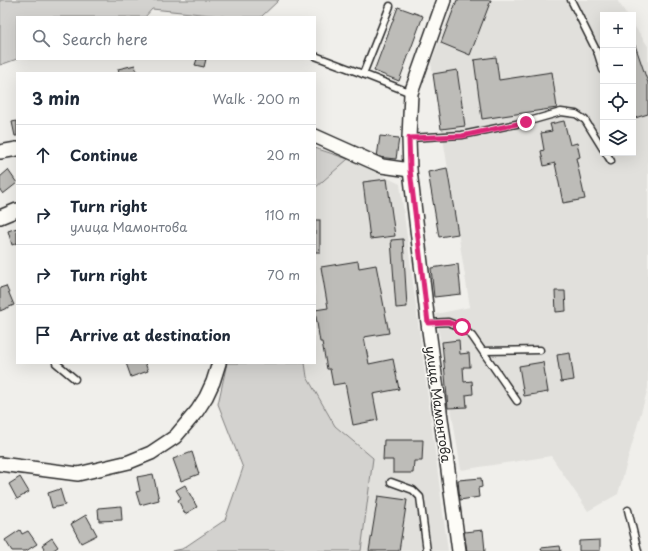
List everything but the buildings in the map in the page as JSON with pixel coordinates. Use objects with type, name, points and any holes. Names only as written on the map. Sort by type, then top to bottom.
[{"type":"street","name":"улица Мамонтова","points":[[444,0],[411,93],[409,138],[410,170],[428,323],[459,551]]},
{"type":"street","points":[[316,136],[382,166],[410,170]]},
{"type":"street","points":[[0,152],[16,149]]},
{"type":"street","points":[[0,217],[16,210]]},
{"type":"street","points":[[0,464],[78,474],[129,462],[151,452],[175,437],[196,411],[206,397],[219,364]]},
{"type":"lane","points":[[571,0],[600,60]]},
{"type":"lane","points":[[363,74],[390,6]]},
{"type":"lane","points":[[316,56],[411,93]]},
{"type":"lane","points":[[409,138],[462,136],[526,122],[561,112],[576,114],[585,120],[600,144]]},
{"type":"lane","points":[[608,156],[611,161]]},
{"type":"lane","points":[[428,323],[448,322],[462,327],[472,336],[517,401]]},
{"type":"lane","points":[[483,351],[540,350]]},
{"type":"lane","points":[[57,364],[75,379]]},
{"type":"lane","points":[[391,482],[413,490],[420,497],[427,551]]},
{"type":"lane","points":[[628,510],[638,551]]},
{"type":"shaded area","points":[[0,0],[279,0],[262,16],[220,16],[152,9],[146,16],[16,16],[16,59],[0,65]]},
{"type":"shaded area","points":[[455,0],[617,0],[625,12],[600,12],[600,156],[636,156],[636,28],[648,46],[648,388],[618,494],[588,511],[551,456],[461,470],[436,314],[470,307],[431,63]]},
{"type":"shaded area","points":[[316,148],[348,159],[316,187]]},
{"type":"shaded area","points":[[348,159],[400,184],[448,551],[361,551],[373,458],[335,426],[307,377],[305,364],[316,364],[316,187]]},
{"type":"shaded area","points":[[227,364],[305,364],[307,377],[335,426],[373,458],[361,551],[172,551],[182,549],[225,520],[243,468],[218,404]]},
{"type":"route","points":[[462,327],[448,322],[428,323],[410,170],[409,138],[462,136],[526,122]]}]
